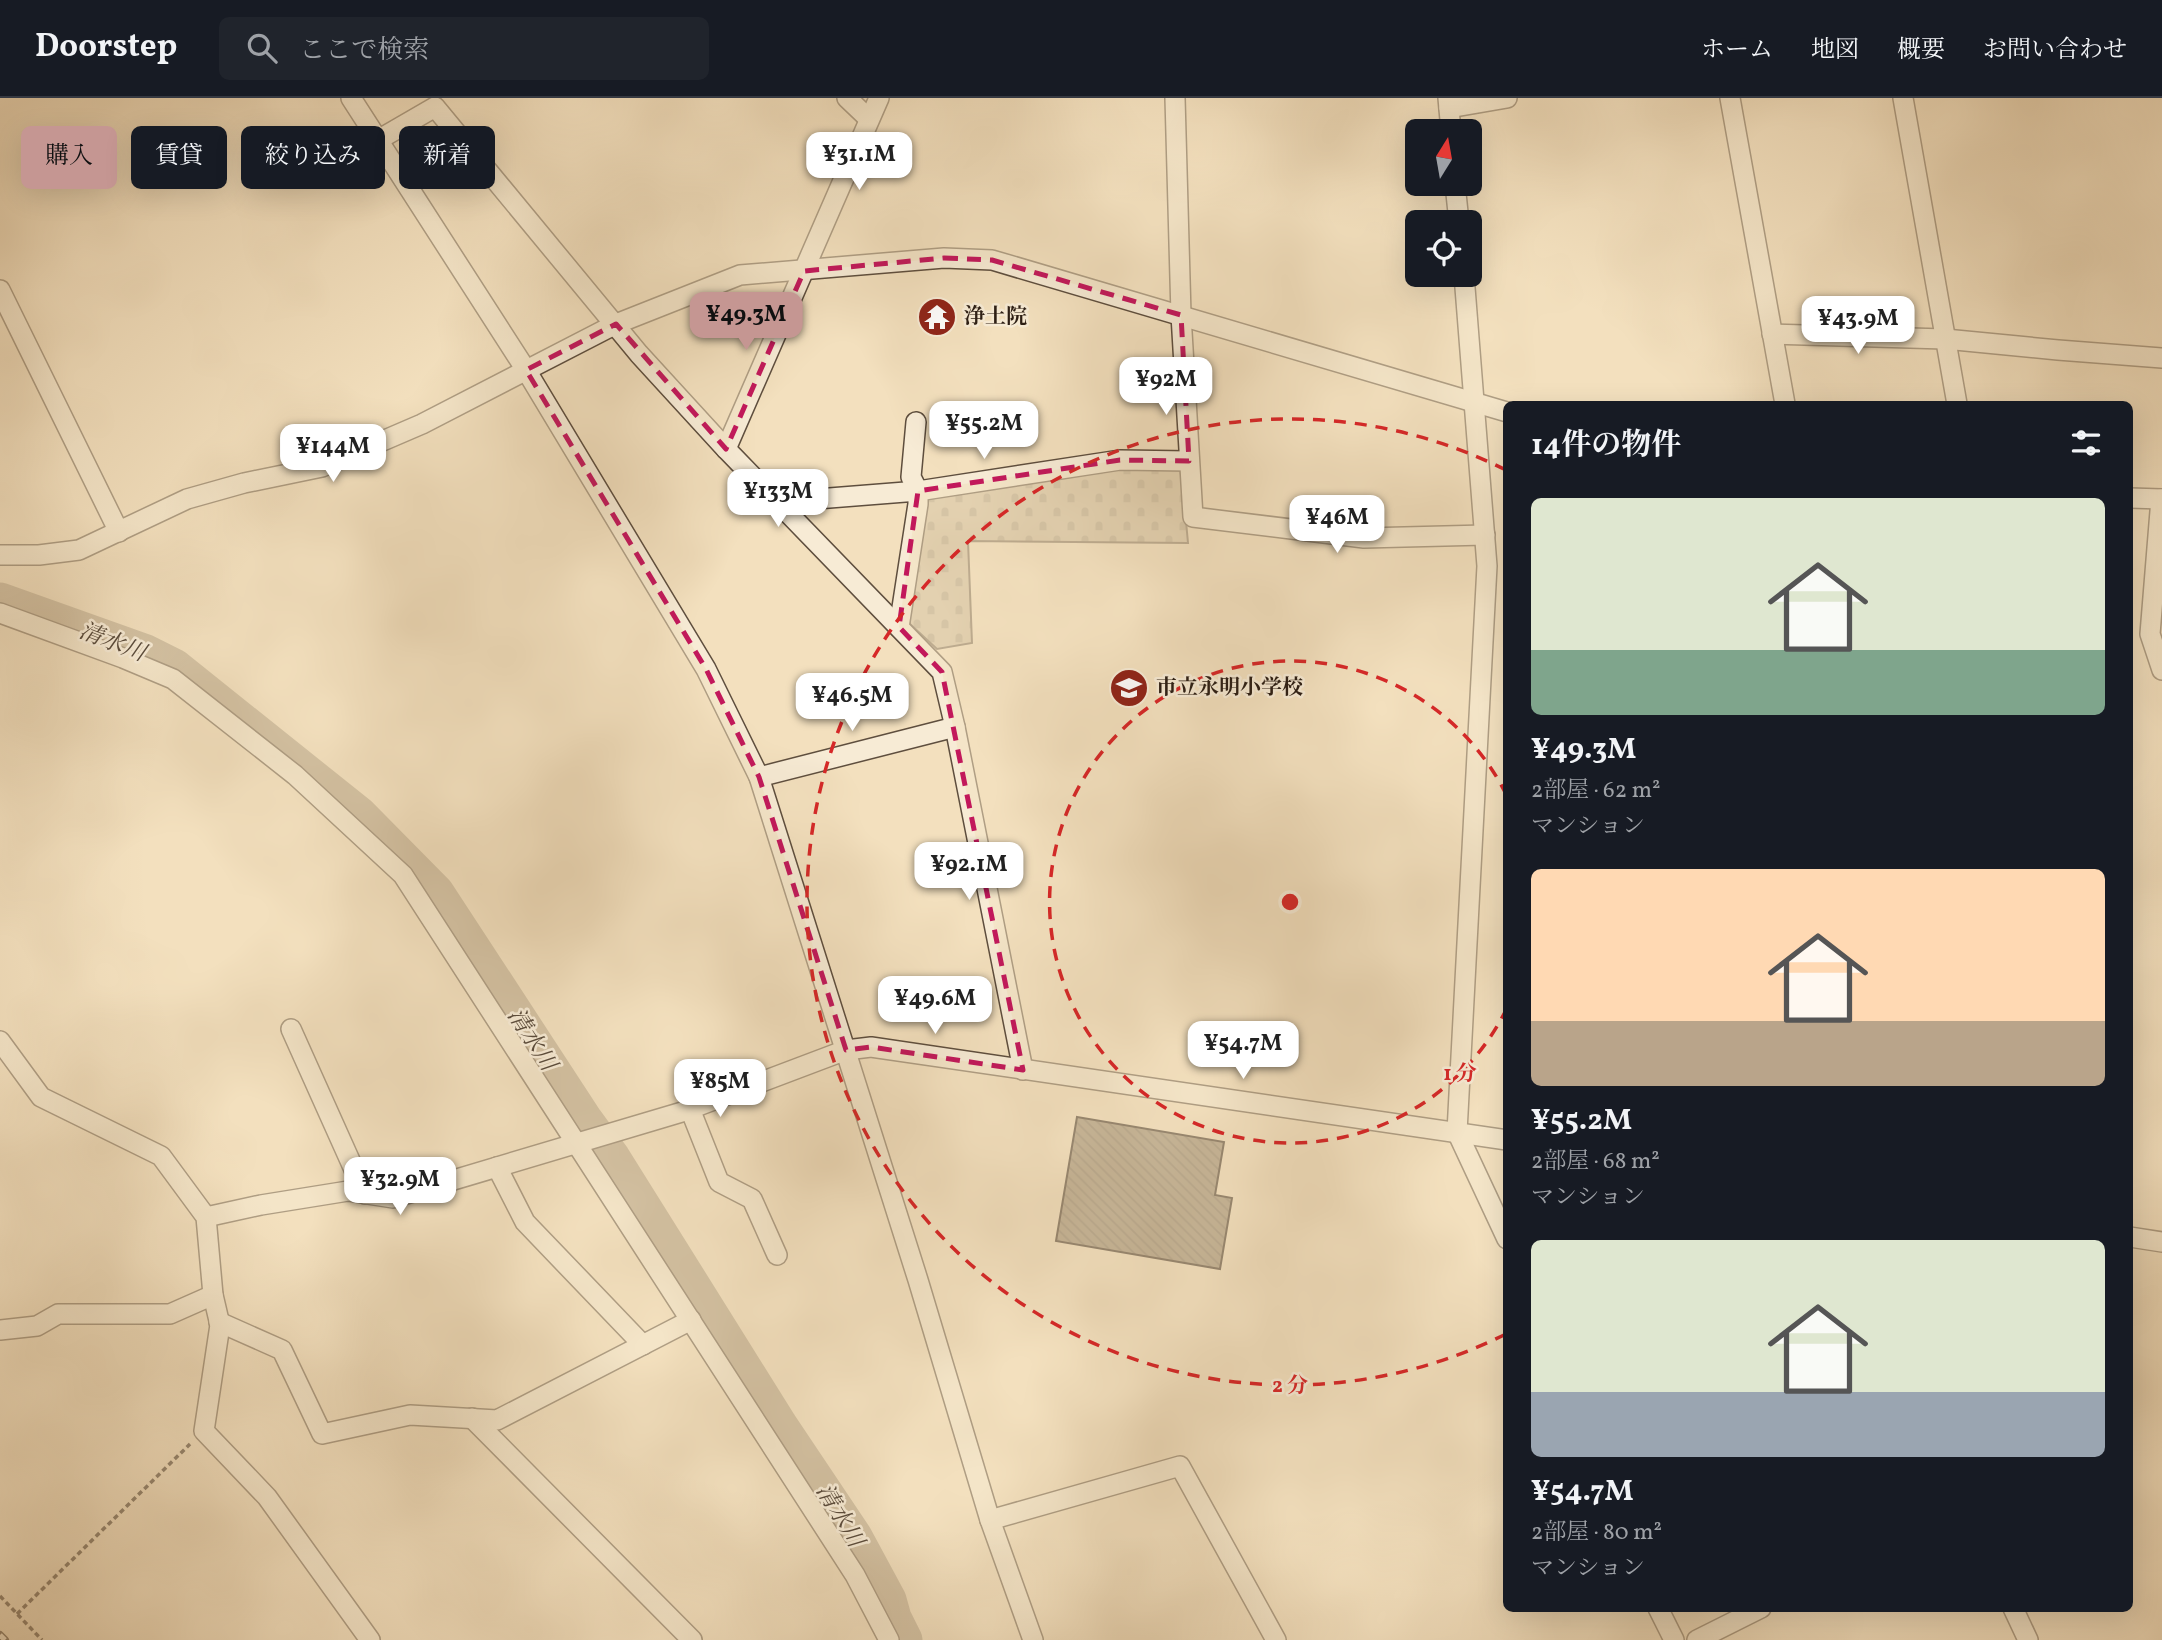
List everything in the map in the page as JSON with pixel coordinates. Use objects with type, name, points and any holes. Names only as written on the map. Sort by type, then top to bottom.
[{"type":"street","points":[[351,98],[369,126]]},
{"type":"street","points":[[847,98],[869,119]]},
{"type":"street","points":[[726,449],[879,98]]},
{"type":"street","points":[[1175,98],[1181,315],[1193,517],[1364,538],[1485,535]]},
{"type":"street","points":[[1448,103],[1507,98]]},
{"type":"street","points":[[1730,98],[1784,401]]},
{"type":"street","points":[[1903,98],[1955,401]]},
{"type":"street","points":[[385,137],[435,107],[639,354],[726,449],[942,671],[1023,1070]]},
{"type":"street","points":[[385,151],[706,669],[759,777],[918,1280],[990,1520],[1032,1640]]},
{"type":"street","points":[[0,555],[60,553],[86,547],[187,499],[244,483],[322,467],[422,424],[616,324],[740,275],[944,258],[992,260],[1503,411]]},
{"type":"street","points":[[1465,287],[1487,566],[1457,1132],[1503,1230]]},
{"type":"street","points":[[0,290],[119,532]]},
{"type":"street","points":[[1772,334],[1945,339],[2162,358]]},
{"type":"street","points":[[899,627],[918,504],[918,491],[911,477],[916,422]]},
{"type":"street","points":[[779,502],[918,491],[1120,460],[1189,461]]},
{"type":"street","points":[[2133,498],[2161,499],[2150,635],[2162,670]]},
{"type":"street","points":[[0,613],[132,661],[173,679],[305,784],[403,875],[855,1575],[888,1640]]},
{"type":"street","points":[[759,777],[955,727]]},
{"type":"street","points":[[291,1029],[365,1194]]},
{"type":"street","points":[[1,1045],[41,1097],[161,1156],[206,1217],[213,1296],[219,1322],[204,1431],[267,1497],[370,1640]]},
{"type":"street","points":[[206,1217],[348,1191],[393,1198],[690,1109],[846,1050],[871,1047],[1503,1139]]},
{"type":"street","points":[[690,1109],[719,1182],[752,1199],[777,1255]]},
{"type":"street","points":[[497,1167],[525,1222],[643,1345]]},
{"type":"street","points":[[2133,1237],[2162,1242]]},
{"type":"street","points":[[0,1331],[37,1326],[58,1314],[170,1314],[213,1296]]},
{"type":"street","points":[[219,1322],[282,1350],[322,1434],[411,1415],[497,1420],[691,1320]]},
{"type":"street","points":[[472,1419],[692,1640]]},
{"type":"street","points":[[990,1520],[1180,1466],[1276,1640]]},
{"type":"street","points":[[1660,1612],[1674,1640]]},
{"type":"street","points":[[1698,1640],[1753,1612]]},
{"type":"street","points":[[2015,1612],[2028,1640]]},
{"type":"path","points":[[17,1614],[204,1431]]},
{"type":"path","points":[[0,1596],[42,1640]]},
{"type":"highlighted area","points":[[944,258],[992,260],[1181,315],[1189,461],[1120,460],[918,491],[899,627],[942,672],[1023,1070],[871,1047],[846,1050],[759,777],[706,669],[526,370],[616,324],[726,449],[804,271]]},
{"type":"green space","points":[[1115,466],[1181,467],[1188,543],[968,541],[972,643],[937,649],[910,624],[909,610],[924,503],[929,497]]},
{"type":"building","points":[[1077,1117],[1224,1142],[1215,1195],[1232,1198],[1220,1269],[1056,1241]]},
{"type":"waterway","name":"清水川","points":[[0,601],[146,653],[174,667],[359,815],[436,893],[612,1158],[779,1425],[854,1537],[888,1600],[904,1640]]},
{"type":"railway","points":[[0,1635],[5,1640]]},
{"type":"place","name":"浄土院","points":[[937,317]]},
{"type":"place","name":"市立永明小学校","points":[[1129,688]]}]
